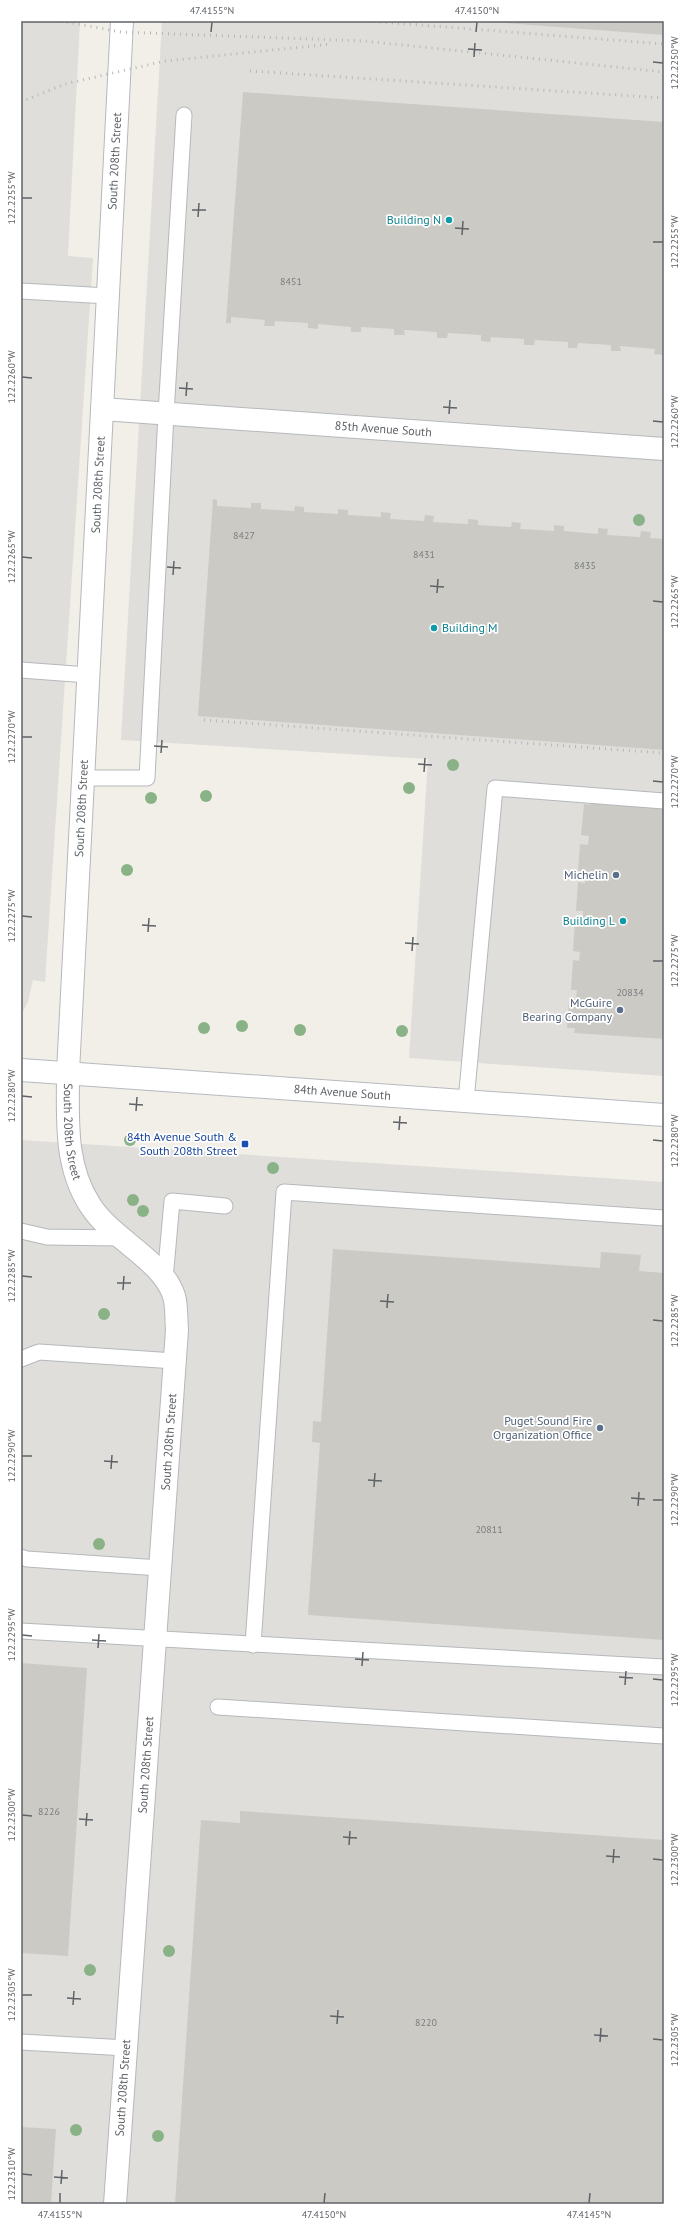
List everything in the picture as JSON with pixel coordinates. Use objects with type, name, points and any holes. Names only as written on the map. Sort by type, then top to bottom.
[{"type":"street","name":"South 208th Street","points":[[115,2204],[177,1330],[174,1297],[165,1279],[154,1266],[119,1238],[90,1206],[74,1172],[68,1136],[68,1072],[122,21]]},
{"type":"street","name":"85th Avenue South","points":[[102,409],[664,449]]},
{"type":"street","name":"84th Avenue South","points":[[21,1070],[68,1072],[664,1115]]},
{"type":"lane","points":[[83,778],[147,778],[166,414],[184,116]]},
{"type":"lane","points":[[21,291],[108,296]]},
{"type":"lane","points":[[21,670],[88,674]]},
{"type":"lane","points":[[466,1101],[495,788],[664,801]]},
{"type":"lane","points":[[253,1645],[284,1192],[664,1218]]},
{"type":"lane","points":[[165,1279],[172,1201],[225,1206]]},
{"type":"lane","points":[[21,1231],[47,1237],[119,1238]]},
{"type":"lane","points":[[21,1359],[38,1352],[175,1361]]},
{"type":"lane","points":[[21,1557],[27,1559],[160,1568]]},
{"type":"lane","points":[[21,1631],[664,1667]]},
{"type":"lane","points":[[218,1707],[664,1736]]},
{"type":"lane","points":[[21,2042],[126,2048]]},
{"type":"shaded area","points":[[21,21],[80,21],[68,256],[93,258],[45,982],[33,980],[28,1002],[21,1015]]},
{"type":"shaded area","points":[[162,21],[664,21],[664,1076],[409,1058],[428,759],[121,740]]},
{"type":"shaded area","points":[[21,1140],[664,1182],[664,2204],[21,2204]]},
{"type":"building","points":[[664,21],[664,35],[492,22]]},
{"type":"building","name":"Building N","points":[[243,92],[664,122],[664,355],[654,354],[655,349],[620,346],[621,351],[611,351],[611,345],[578,343],[577,348],[568,348],[568,342],[535,340],[534,345],[524,345],[524,339],[491,337],[490,342],[481,341],[481,335],[448,333],[447,338],[437,338],[437,332],[404,330],[405,335],[394,335],[394,329],[361,327],[361,332],[351,332],[351,327],[318,324],[318,329],[308,328],[308,323],[275,321],[274,326],[264,326],[265,320],[231,317],[231,323],[226,323]]},
{"type":"building","name":"Building M","points":[[213,499],[217,500],[217,506],[251,508],[251,503],[261,503],[261,509],[294,511],[295,506],[304,507],[304,512],[338,514],[338,509],[348,510],[348,515],[381,517],[381,512],[391,513],[390,519],[424,521],[425,515],[434,516],[433,522],[468,524],[468,519],[478,520],[478,525],[511,527],[512,522],[521,523],[520,529],[554,531],[554,525],[564,526],[564,531],[598,534],[598,528],[608,529],[607,535],[640,537],[641,531],[651,532],[650,538],[664,539],[664,750],[198,716]]},
{"type":"building","name":"Building L","points":[[591,802],[664,807],[664,1039],[574,1033],[575,1028],[567,1028],[569,999],[576,999],[577,990],[571,990],[573,960],[579,961],[580,952],[573,951],[575,920],[582,921],[583,911],[576,911],[578,882],[585,883],[586,872],[578,872],[580,844],[588,845],[589,836],[581,835],[584,804],[590,805]]},
{"type":"building","points":[[333,1249],[600,1268],[601,1252],[641,1255],[639,1271],[664,1273],[664,1640],[308,1615],[320,1443],[312,1442],[313,1421],[321,1422]]},
{"type":"building","points":[[21,1663],[87,1668],[68,1956],[21,1953]]},
{"type":"building","points":[[240,1811],[664,1840],[664,2204],[175,2204],[201,1820],[240,1823]]},
{"type":"building","points":[[21,2127],[56,2129],[51,2204],[21,2204]]},
{"type":"railway","points":[[61,21],[121,32],[364,41],[664,72]]},
{"type":"railway","points":[[368,21],[664,44]]},
{"type":"railway","points":[[21,102],[65,84],[165,61],[332,44]]},
{"type":"railway","points":[[250,71],[664,98]]},
{"type":"railway","points":[[204,720],[664,753]]},
{"type":"place","name":"Building N","points":[[449,220]]},
{"type":"place","name":"Building M","points":[[434,628]]},
{"type":"place","name":"Michelin","points":[[616,875]]},
{"type":"place","name":"Building L","points":[[623,921]]},
{"type":"place","name":"McGuire Bearing Company","points":[[620,1010]]},
{"type":"place","name":"84th Avenue South & South 208th Street","points":[[245,1144]]},
{"type":"place","name":"Puget Sound Fire Organization Office","points":[[600,1428]]}]
